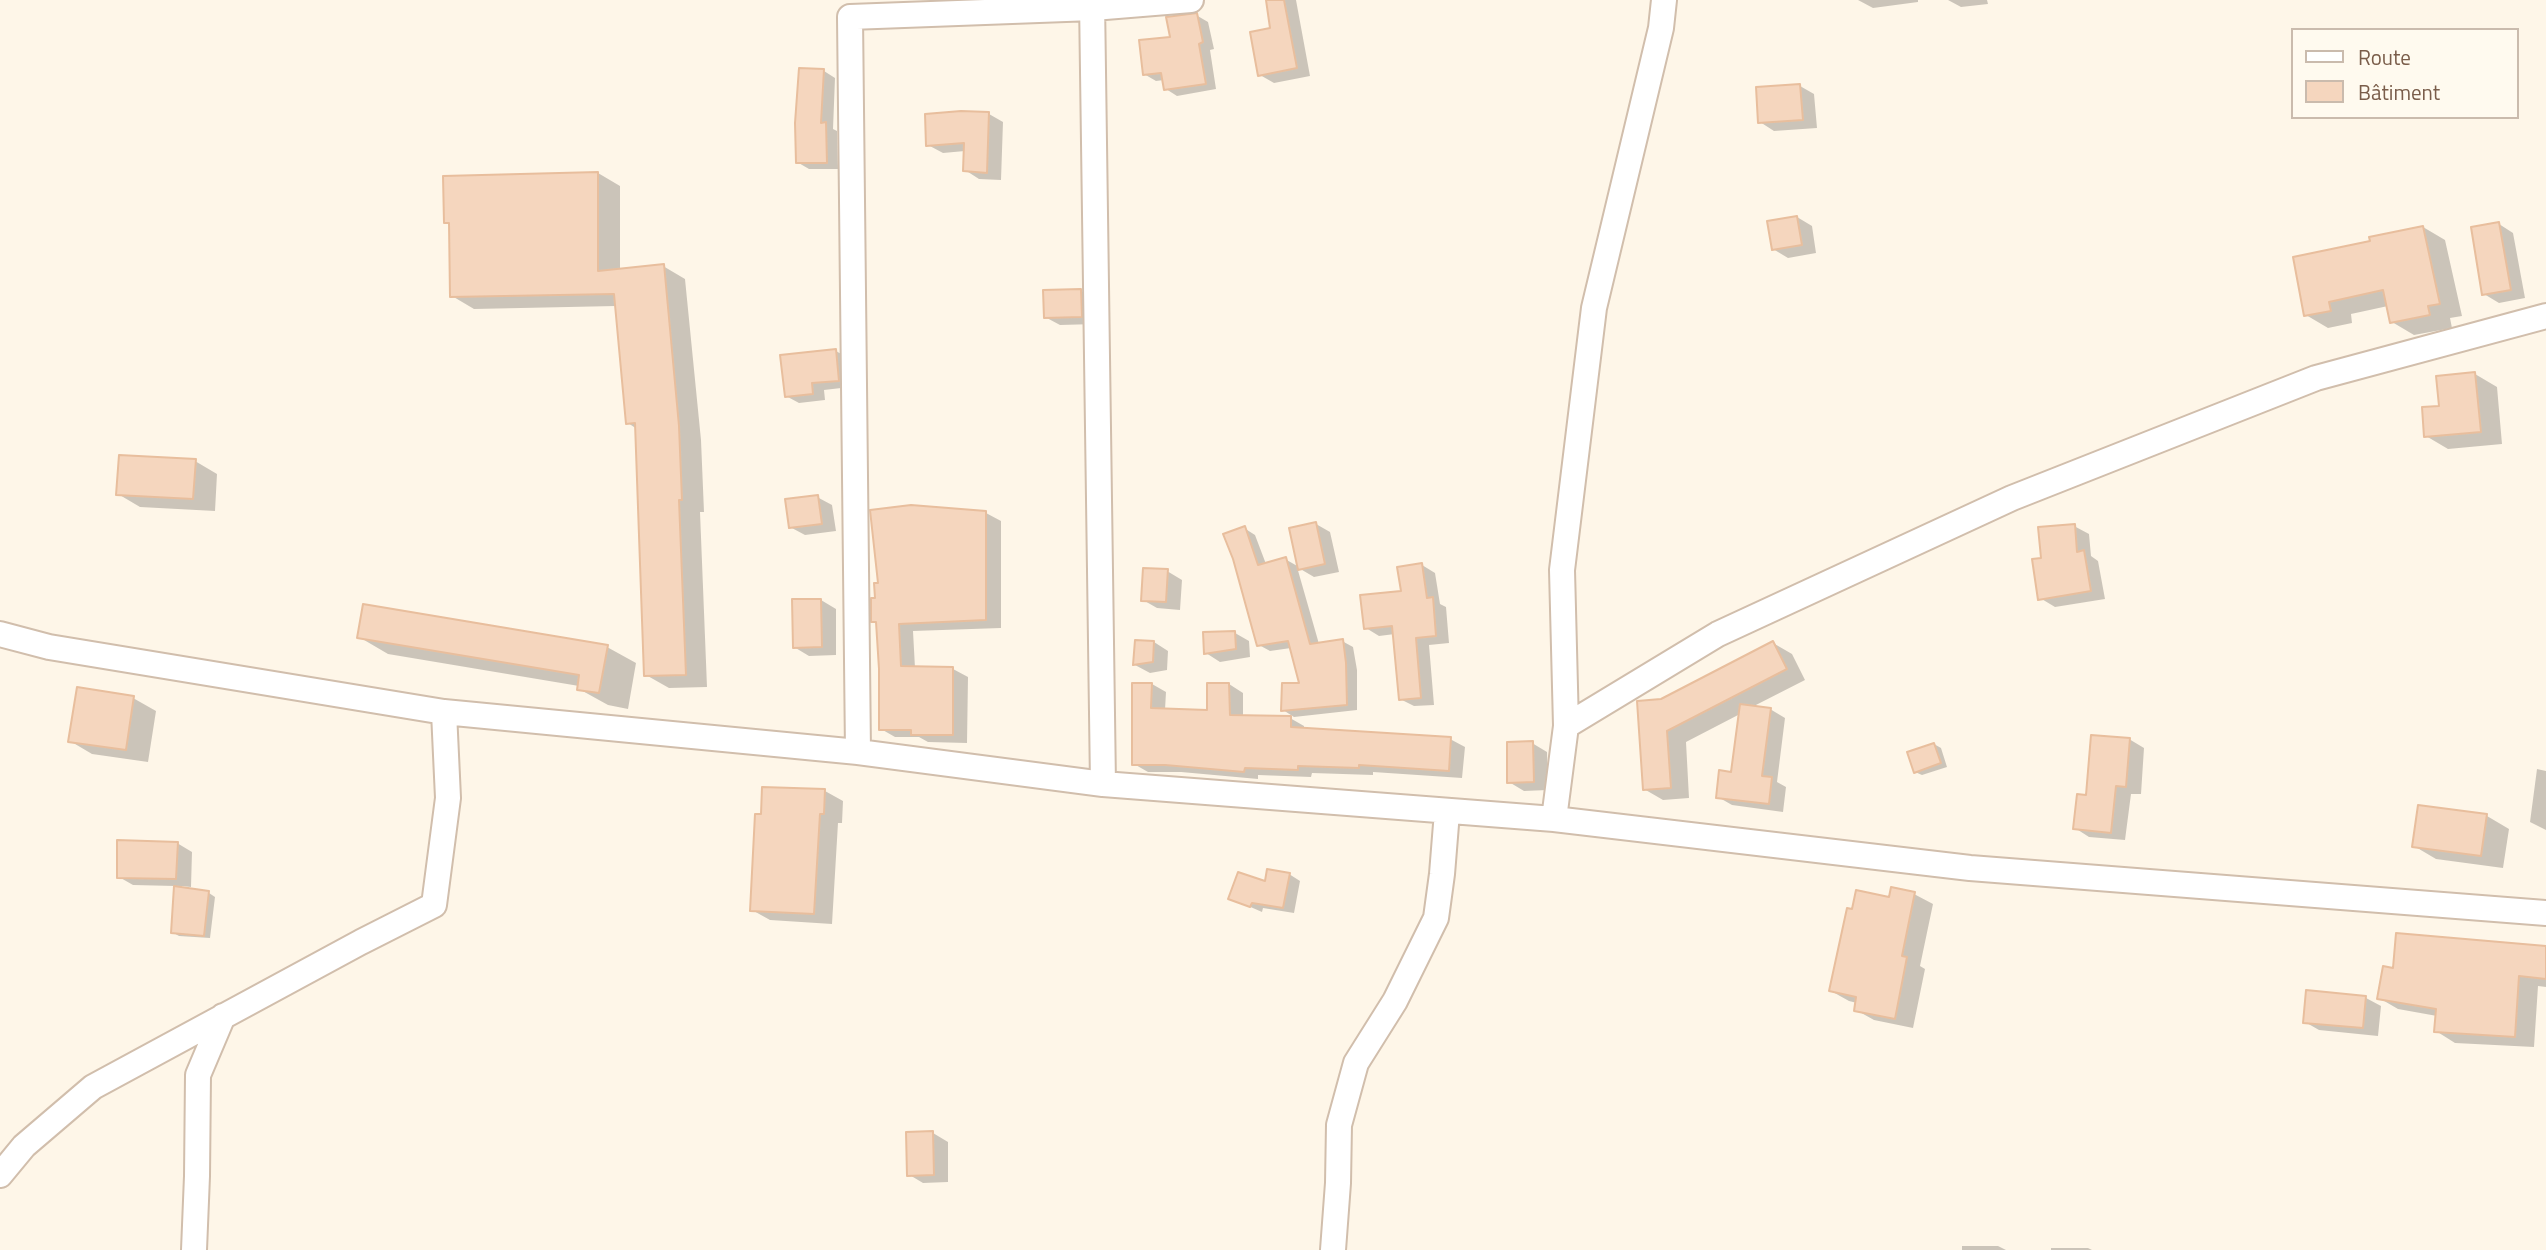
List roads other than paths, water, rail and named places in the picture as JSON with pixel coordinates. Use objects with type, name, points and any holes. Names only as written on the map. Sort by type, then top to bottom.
[{"type":"street","points":[[858,752],[850,17],[1191,0]]},
{"type":"street","points":[[1554,819],[1566,726],[1562,570],[1594,308],[1661,28],[1664,0]]},
{"type":"street","points":[[1093,4],[1103,784]]},
{"type":"street","points":[[1566,726],[1718,634],[2012,498],[2316,378],[2546,316]]},
{"type":"street","points":[[0,635],[49,647],[444,712],[858,752],[1103,784],[1554,819],[1970,868],[2546,913]]},
{"type":"street","points":[[0,1175],[23,1146],[93,1087],[434,905],[448,798],[444,712]]},
{"type":"street","points":[[1333,1250],[1339,1125],[1356,1062],[1395,1001],[1436,918],[1447,811]]},
{"type":"street","points":[[194,1250],[198,1075],[223,1016]]}]
